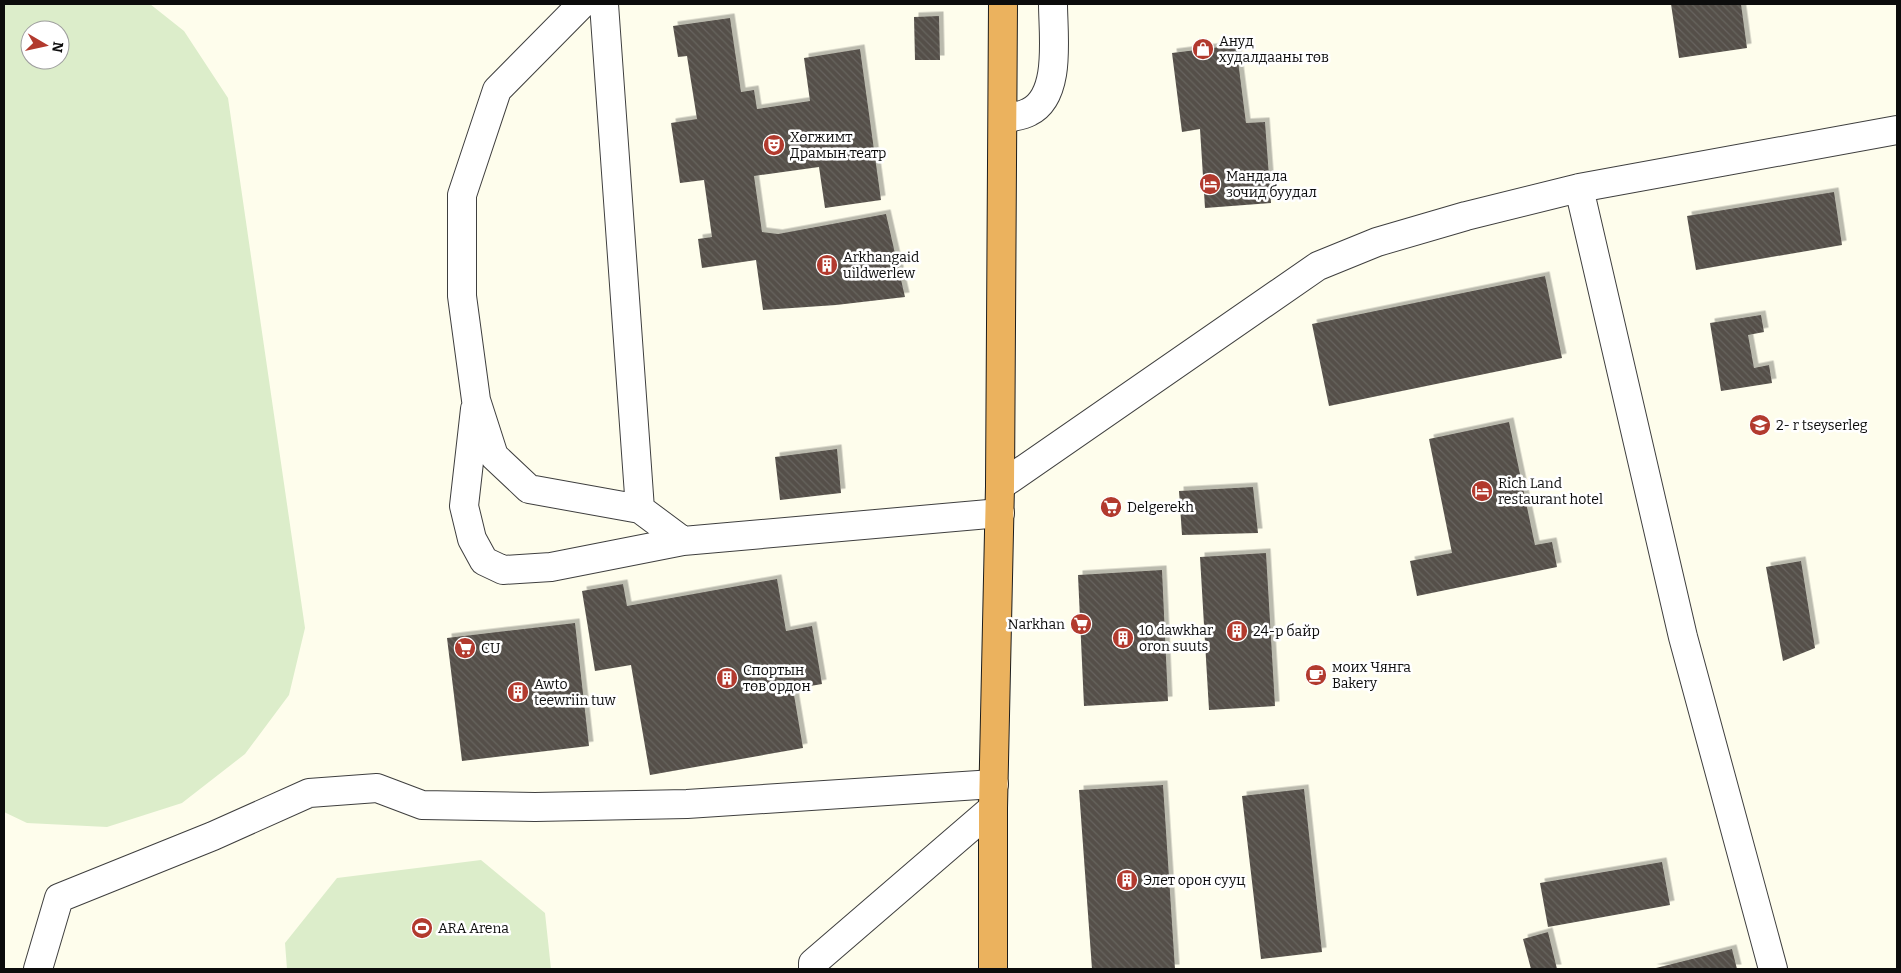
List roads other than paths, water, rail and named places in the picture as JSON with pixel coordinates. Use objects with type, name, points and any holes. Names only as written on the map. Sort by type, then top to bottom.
[{"type":"highway","points":[[993,969],[994,796],[1000,513],[1003,4]]},
{"type":"street","points":[[582,4],[497,90],[462,195],[462,296],[476,400],[494,456],[528,489],[640,509],[683,541]]},
{"type":"street","points":[[604,4],[640,509]]},
{"type":"street","points":[[1003,119],[1028,113],[1045,98],[1053,74],[1053,4]]},
{"type":"street","points":[[1000,486],[1318,266],[1377,242],[1466,216],[1579,188],[1897,130]]},
{"type":"street","points":[[1579,188],[1683,637],[1773,969]]},
{"type":"street","points":[[476,400],[464,506],[472,539],[484,561],[503,570],[551,567],[683,541],[1000,513]]},
{"type":"street","points":[[38,969],[59,898],[213,836],[309,793],[376,788],[422,805],[535,807],[994,796]]},
{"type":"street","points":[[812,969],[813,963],[994,796]]},
{"type":"place","name":"Ануд худалдааны төв","points":[[1203,49]]},
{"type":"place","name":"Хөгжимт Драмын театр","points":[[774,145]]},
{"type":"place","name":"Мандала зочид буудал","points":[[1210,184]]},
{"type":"place","name":"Arkhangaid uildwerlew","points":[[827,265]]},
{"type":"place","name":"2- r tseyserleg","points":[[1760,425]]},
{"type":"place","name":"Rich Land restaurant hotel","points":[[1482,491]]},
{"type":"place","name":"Delgerekh","points":[[1111,507]]},
{"type":"place","name":"Narkhan","points":[[1081,624]]},
{"type":"place","name":"24-р байр","points":[[1237,631]]},
{"type":"place","name":"10 dawkhar oron suuts","points":[[1123,638]]},
{"type":"place","name":"CU","points":[[465,648]]},
{"type":"place","name":"моих Чянга Bakery","points":[[1316,675]]},
{"type":"place","name":"Спортын төв ордон","points":[[727,678]]},
{"type":"place","name":"Awto teewriin tuw","points":[[518,692]]},
{"type":"place","name":"Элет орон сууц","points":[[1127,880]]},
{"type":"place","name":"ARA Arena","points":[[422,928]]}]
